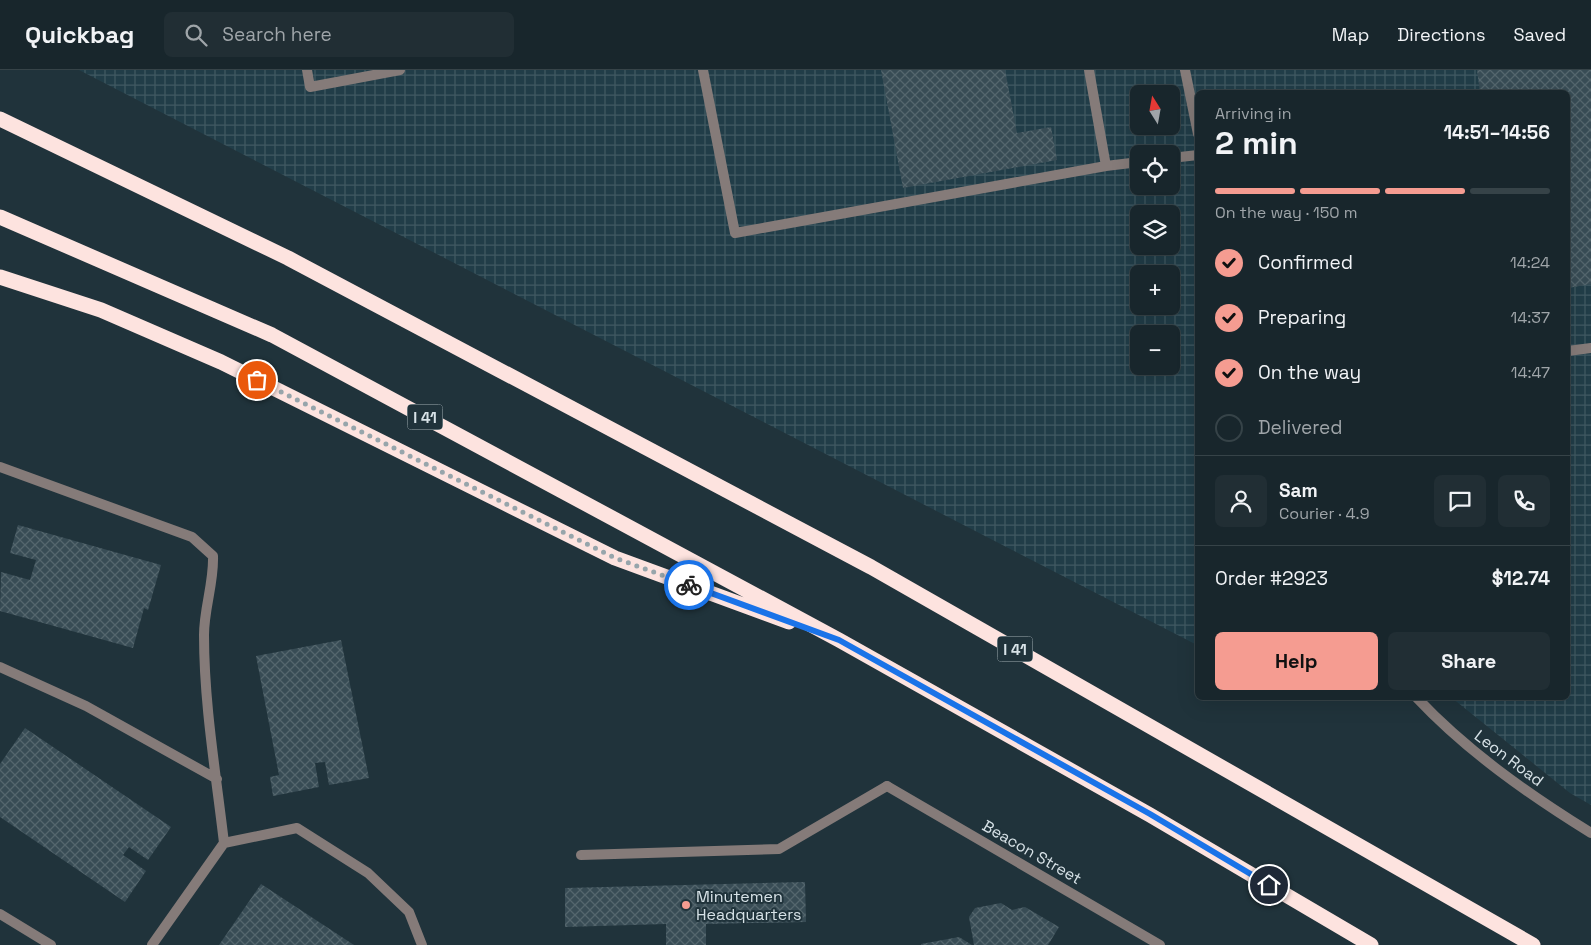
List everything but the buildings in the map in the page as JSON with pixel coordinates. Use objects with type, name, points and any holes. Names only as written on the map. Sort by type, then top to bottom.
[{"type":"highway","name":"I 41","points":[[0,119],[288,258],[871,567],[1533,945]]},
{"type":"highway","name":"I 41","points":[[0,217],[272,335],[839,640],[1150,814],[1371,945]]},
{"type":"highway","points":[[0,276],[101,310],[221,362],[615,558],[839,640]]},
{"type":"street","points":[[307,70],[310,87],[400,70]]},
{"type":"street","points":[[703,70],[735,233],[1130,163]]},
{"type":"street","points":[[1089,70],[1106,166]]},
{"type":"street","points":[[1185,70],[1195,119]]},
{"type":"street","points":[[1180,157],[1195,155]]},
{"type":"street","points":[[1570,351],[1591,348]]},
{"type":"street","points":[[0,467],[192,537],[213,556],[214,576],[204,632],[204,658],[224,843],[152,945]]},
{"type":"street","points":[[0,667],[86,706],[217,779]]},
{"type":"street","name":"Leon Road","points":[[1419,700],[1469,748],[1519,785],[1591,833]]},
{"type":"street","name":"Beacon Street","points":[[581,855],[779,849],[887,786],[1160,945]]},
{"type":"street","points":[[224,843],[297,828],[368,873],[409,912],[422,945]]},
{"type":"street","points":[[0,914],[51,945]]},
{"type":"shaded area","points":[[79,70],[1591,70],[1591,805],[1570,793],[1454,700],[1570,700],[1570,90],[1195,90],[1195,644]]},
{"type":"way so far","points":[[257,380],[615,558],[689,585]]},
{"type":"place","name":"Minutemen Headquarters","points":[[686,905]]},
{"type":"route","points":[[689,585],[839,640],[1150,814],[1269,885]]}]
